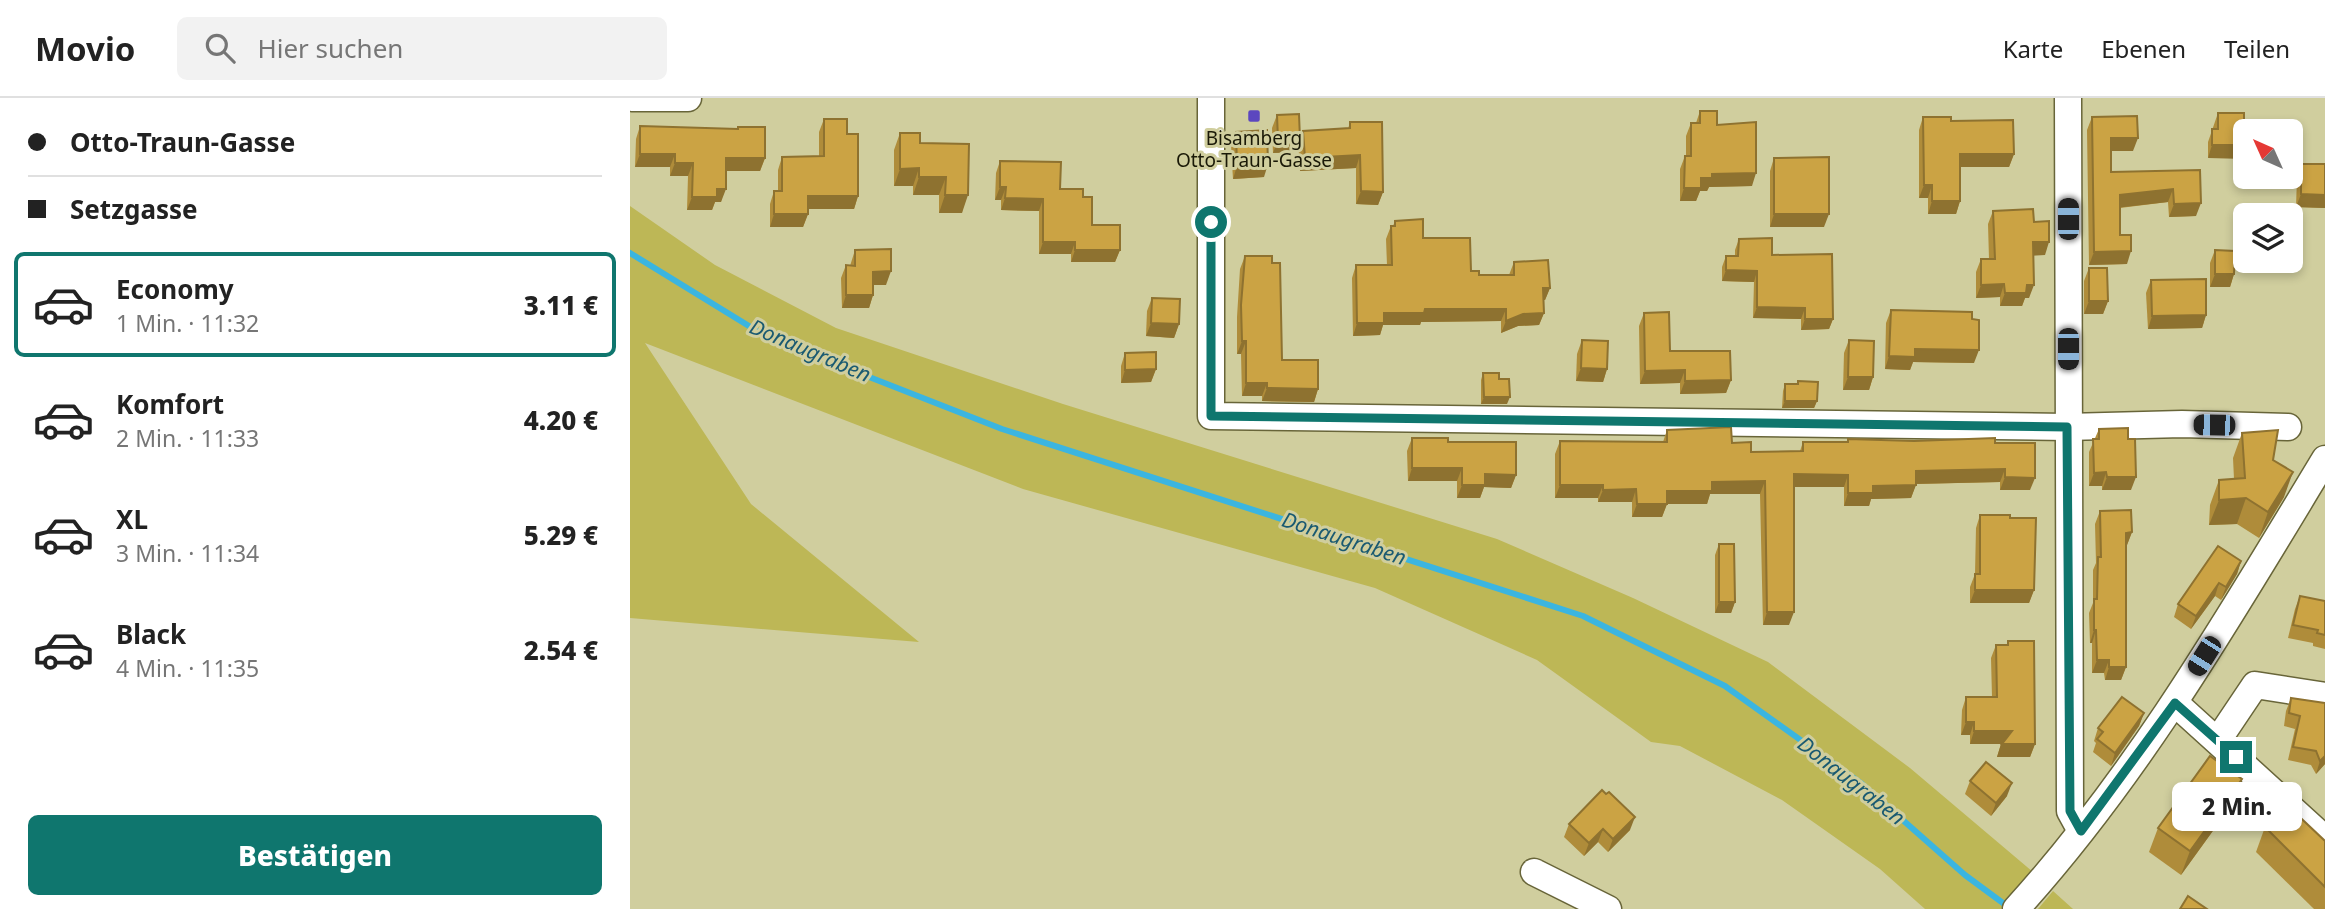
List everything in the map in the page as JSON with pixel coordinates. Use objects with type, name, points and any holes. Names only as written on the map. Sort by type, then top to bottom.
[{"type":"street","points":[[633,98],[688,98]]},
{"type":"street","points":[[1211,98],[1211,416],[2067,427],[2182,424],[2288,427]]},
{"type":"street","points":[[2068,98],[2070,811],[2081,831]]},
{"type":"street","points":[[2016,909],[2081,831],[2175,703],[2325,459]]},
{"type":"street","points":[[2218,740],[2255,685],[2325,696]]},
{"type":"street","points":[[2175,703],[2325,839]]},
{"type":"street","points":[[1534,872],[1608,909]]},
{"type":"shaded area","points":[[630,206],[715,265],[836,328],[1063,404],[1497,539],[1633,598],[1768,662],[1910,768],[2033,872],[2001,909],[1925,909],[1880,869],[1782,800],[1680,746],[1651,742],[1537,660],[1375,588],[1023,489],[645,343],[751,504],[919,642],[630,618]]},
{"type":"shaded area","points":[[2053,891],[2073,909],[2038,909]]},
{"type":"building","points":[[1700,111],[1717,111],[1717,125],[1756,122],[1756,173],[1712,174],[1712,178],[1701,178],[1701,188],[1684,188],[1685,156],[1691,156],[1691,123],[1700,123]]},
{"type":"building","points":[[2218,113],[2244,113],[2244,119],[2233,119],[2233,145],[2212,145],[2212,129],[2218,129]]},
{"type":"building","points":[[1299,114],[1300,139],[1278,140],[1277,115]]},
{"type":"building","points":[[2137,116],[2138,138],[2111,138],[2111,172],[2200,170],[2201,203],[2174,204],[2173,189],[2120,195],[2120,235],[2131,235],[2131,251],[2094,252],[2092,117]]},
{"type":"building","points":[[1923,117],[1951,117],[1951,121],[2013,120],[2014,154],[1960,154],[1960,201],[1932,201],[1932,185],[1924,185]]},
{"type":"building","points":[[824,119],[847,119],[847,134],[858,134],[858,196],[808,196],[808,214],[774,214],[774,191],[782,191],[782,157],[824,156]]},
{"type":"building","points":[[1350,122],[1382,122],[1383,192],[1361,191],[1360,155],[1305,158],[1303,131],[1350,128]]},
{"type":"building","points":[[640,126],[738,129],[765,127],[765,158],[726,158],[726,189],[717,189],[717,197],[692,197],[693,163],[675,163],[675,154],[640,154]]},
{"type":"building","points":[[1267,130],[1268,164],[1237,166],[1236,132]]},
{"type":"building","points":[[900,133],[920,133],[920,143],[969,144],[968,195],[945,195],[946,177],[919,177],[919,168],[900,169]]},
{"type":"building","points":[[1829,157],[1829,214],[1774,214],[1774,158]]},
{"type":"building","points":[[1000,161],[1061,162],[1060,189],[1083,189],[1083,197],[1092,197],[1092,225],[1120,225],[1120,250],[1075,250],[1075,242],[1043,242],[1043,199],[1005,198],[1006,187],[1000,187]]},
{"type":"building","points":[[2303,164],[2325,164],[2325,195],[2301,194]]},
{"type":"building","points":[[2033,209],[2034,222],[2049,221],[2049,242],[2033,242],[2034,285],[2027,285],[2026,293],[2005,293],[2004,284],[1981,285],[1981,259],[1995,259],[1993,211]]},
{"type":"building","points":[[1423,219],[1423,238],[1470,238],[1471,271],[1479,271],[1479,275],[1514,275],[1514,262],[1548,260],[1550,288],[1543,288],[1544,313],[1523,314],[1506,321],[1506,309],[1425,309],[1424,313],[1384,313],[1384,323],[1357,323],[1356,265],[1392,265],[1391,226],[1395,226],[1395,221]]},
{"type":"building","points":[[1772,238],[1772,255],[1832,254],[1833,319],[1805,319],[1805,308],[1757,307],[1757,271],[1726,270],[1726,256],[1738,256],[1739,239]]},
{"type":"building","points":[[891,249],[891,271],[873,272],[873,295],[846,295],[846,265],[855,266],[855,250]]},
{"type":"building","points":[[2215,250],[2233,251],[2234,274],[2215,274]]},
{"type":"building","points":[[1245,256],[1272,256],[1272,263],[1280,263],[1282,360],[1318,360],[1318,389],[1267,388],[1267,383],[1246,383],[1246,341],[1242,341],[1241,305]]},
{"type":"building","points":[[2089,268],[2107,268],[2108,301],[2089,301]]},
{"type":"building","points":[[2206,279],[2206,315],[2152,316],[2151,280]]},
{"type":"building","points":[[1152,298],[1180,299],[1179,324],[1151,323]]},
{"type":"building","points":[[1891,310],[1972,312],[1972,319],[1979,320],[1979,350],[1915,349],[1915,357],[1889,356]]},
{"type":"building","points":[[1669,312],[1670,351],[1730,351],[1731,380],[1685,381],[1685,370],[1645,371],[1644,313]]},
{"type":"building","points":[[1582,340],[1608,341],[1607,369],[1581,368]]},
{"type":"building","points":[[1849,340],[1874,341],[1873,377],[1848,377]]},
{"type":"building","points":[[1156,352],[1156,369],[1125,370],[1125,353]]},
{"type":"building","points":[[1483,373],[1499,373],[1499,379],[1509,379],[1510,397],[1484,397]]},
{"type":"building","points":[[1798,381],[1818,382],[1817,401],[1785,401],[1785,384],[1798,384]]},
{"type":"building","points":[[1731,427],[1732,443],[1751,442],[1751,452],[1803,451],[1803,442],[1848,442],[1848,439],[1914,441],[1995,438],[1995,443],[2035,443],[2035,478],[2005,477],[2005,469],[1916,471],[1916,485],[1873,486],[1873,493],[1848,493],[1848,475],[1794,474],[1794,612],[1767,612],[1765,481],[1712,482],[1712,491],[1667,491],[1667,504],[1637,504],[1636,489],[1603,490],[1603,485],[1560,485],[1560,441],[1667,442],[1667,430]]},
{"type":"building","points":[[2128,428],[2128,439],[2135,439],[2136,477],[2107,477],[2106,472],[2094,473],[2093,439],[2099,439],[2099,429]]},
{"type":"building","points":[[2278,430],[2273,460],[2293,472],[2268,512],[2246,498],[2219,500],[2219,480],[2245,478],[2242,433]]},
{"type":"building","points":[[1412,438],[1448,438],[1448,442],[1516,442],[1516,475],[1485,474],[1485,485],[1462,485],[1462,468],[1412,468]]},
{"type":"building","points":[[2131,510],[2132,532],[2126,533],[2126,667],[2109,667],[2109,660],[2097,660],[2094,630],[2098,557],[2101,557],[2100,511]]},
{"type":"building","points":[[1980,515],[2036,518],[2034,590],[1975,590],[1975,574],[1980,574]]},
{"type":"building","points":[[1719,544],[1734,544],[1735,602],[1719,602]]},
{"type":"building","points":[[2218,546],[2241,561],[2226,587],[2219,583],[2196,616],[2178,604]]},
{"type":"building","points":[[2300,596],[2325,601],[2325,635],[2317,633],[2318,630],[2293,625]]},
{"type":"building","points":[[2008,641],[2034,641],[2035,744],[2002,744],[2012,731],[1974,731],[1974,722],[1966,722],[1966,697],[1997,697],[1996,645],[2008,645]]},
{"type":"building","points":[[2122,697],[2144,713],[2115,753],[2097,739],[2103,732],[2098,728]]},
{"type":"building","points":[[2291,698],[2325,703],[2325,756],[2320,761],[2316,751],[2293,747],[2300,716],[2289,713]]},
{"type":"building","points":[[2210,756],[2242,779],[2190,851],[2158,828]]},
{"type":"building","points":[[1986,762],[2012,783],[1996,803],[1970,781]]},
{"type":"building","points":[[1602,790],[1606,794],[1609,792],[1635,817],[1613,839],[1603,829],[1589,843],[1569,824]]},
{"type":"building","points":[[2287,805],[2325,841],[2325,887],[2265,827]]},
{"type":"building","points":[[2188,896],[2207,909],[2180,909]]},
{"type":"waterway","name":"Donaugraben","points":[[630,253],[767,337],[1002,429],[1583,616],[1725,686],[1862,784],[1965,875],[2011,909]]},
{"type":"place","name":"Bisamberg Otto-Traun-Gasse","points":[[1254,116]]},
{"type":"route","points":[[1211,222],[1211,416],[2067,427],[2070,811],[2081,831],[2175,703],[2236,757]]}]
